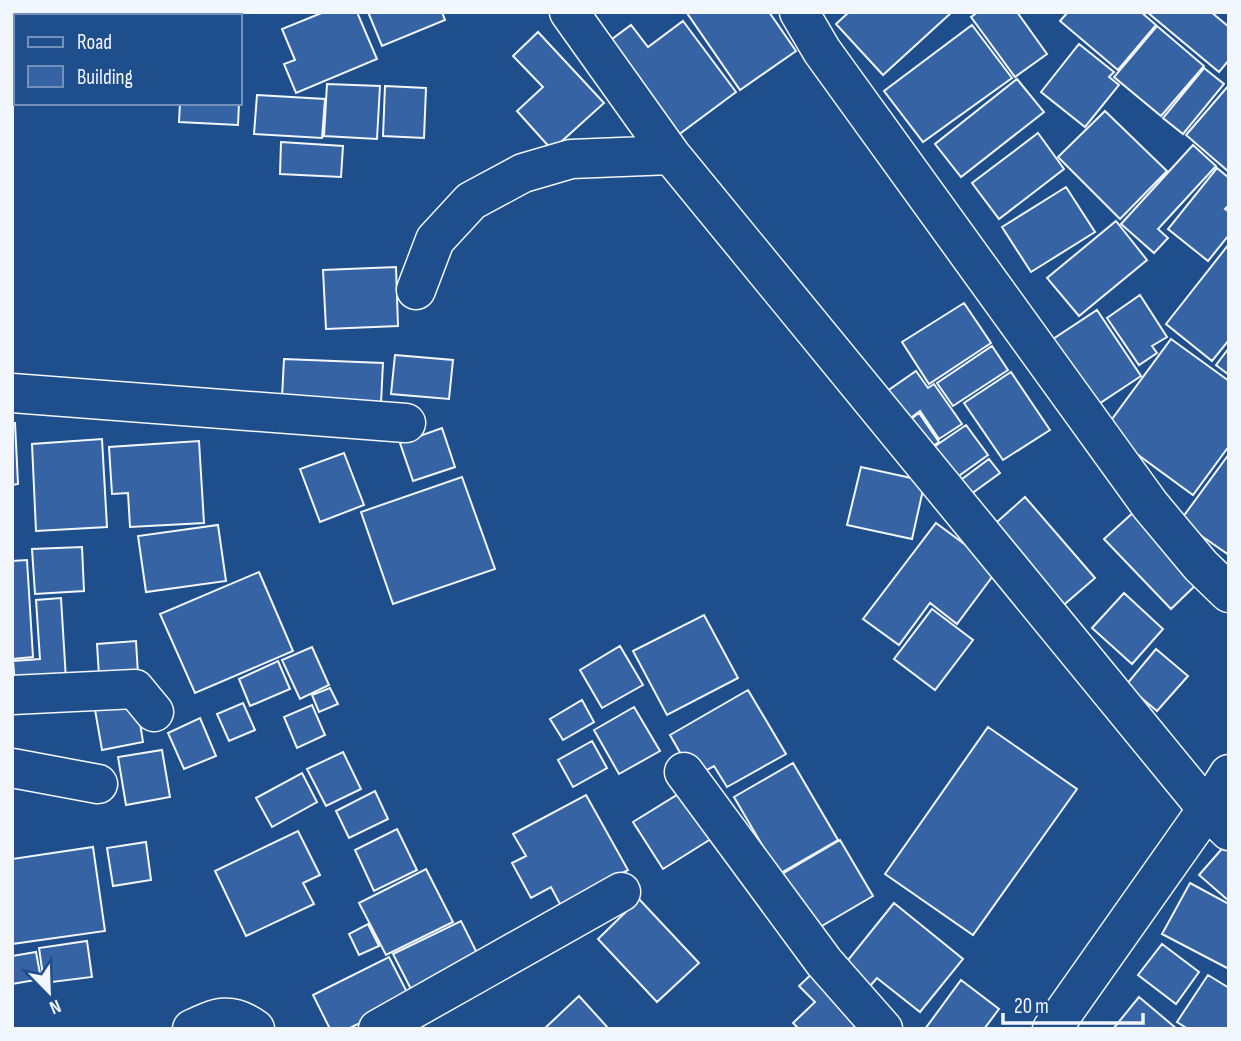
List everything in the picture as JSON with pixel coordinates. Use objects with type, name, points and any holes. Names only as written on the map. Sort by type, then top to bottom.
[{"type":"street","points":[[569,12],[671,155],[1218,820]]},
{"type":"street","points":[[799,12],[822,51],[1150,505],[1201,566],[1229,593]]},
{"type":"street","points":[[416,290],[435,240],[471,201],[523,173],[572,159],[671,155]]},
{"type":"street","points":[[12,393],[406,423]]},
{"type":"street","points":[[12,695],[135,689],[153,712]]},
{"type":"street","points":[[12,768],[98,784]]},
{"type":"street","points":[[684,772],[824,962],[883,1029]]},
{"type":"street","points":[[1052,1029],[1218,820],[1229,774]]},
{"type":"street","points":[[378,1029],[621,892]]},
{"type":"street","points":[[192,1029],[219,1017],[242,1019],[254,1029]]},
{"type":"building","points":[[324,12],[357,12],[377,59],[296,93],[284,64],[295,60],[282,29]]},
{"type":"building","points":[[368,12],[442,12],[445,20],[382,46]]},
{"type":"building","points":[[688,12],[769,12],[796,51],[740,90]]},
{"type":"building","points":[[849,12],[952,12],[883,75],[836,24]]},
{"type":"building","points":[[978,12],[1017,12],[1047,54],[1015,77],[971,17]]},
{"type":"building","points":[[1068,12],[1141,12],[1156,25],[1118,70],[1060,21]]},
{"type":"building","points":[[1147,12],[1211,12],[1229,27],[1229,60],[1219,72]]},
{"type":"building","points":[[683,21],[736,92],[670,141],[600,48],[631,25],[648,47]]},
{"type":"building","points":[[972,25],[1012,78],[923,142],[884,91]]},
{"type":"building","points":[[1157,26],[1204,66],[1161,116],[1114,77]]},
{"type":"building","points":[[538,32],[604,103],[552,150],[517,111],[543,87],[513,56]]},
{"type":"building","points":[[1079,44],[1114,72],[1109,77],[1119,85],[1085,127],[1041,92]]},
{"type":"building","points":[[1204,68],[1224,84],[1183,134],[1163,118]]},
{"type":"building","points":[[1017,79],[1044,112],[961,177],[935,144]]},
{"type":"building","points":[[327,84],[380,86],[377,139],[324,136]]},
{"type":"building","points":[[1229,85],[1229,172],[1186,135]]},
{"type":"building","points":[[385,86],[426,88],[424,138],[383,136]]},
{"type":"building","points":[[257,95],[325,99],[322,138],[254,134]]},
{"type":"building","points":[[180,105],[239,105],[238,125],[179,122]]},
{"type":"building","points":[[1105,111],[1167,171],[1120,219],[1058,157]]},
{"type":"building","points":[[1038,133],[1064,169],[999,219],[972,183]]},
{"type":"building","points":[[281,142],[343,146],[341,177],[280,174]]},
{"type":"building","points":[[1193,145],[1216,166],[1158,229],[1168,238],[1154,253],[1121,224]]},
{"type":"building","points":[[1217,168],[1229,178],[1229,205],[1225,209],[1229,212],[1229,235],[1208,261],[1168,229]]},
{"type":"building","points":[[1066,187],[1095,232],[1031,272],[1002,227]]},
{"type":"building","points":[[1116,221],[1147,260],[1079,316],[1047,278]]},
{"type":"building","points":[[1229,244],[1229,340],[1212,361],[1166,324]]},
{"type":"building","points":[[396,267],[398,326],[326,329],[323,270]]},
{"type":"building","points":[[1140,295],[1167,337],[1152,346],[1157,353],[1139,365],[1107,318]]},
{"type":"building","points":[[964,303],[991,343],[929,384],[902,342]]},
{"type":"building","points":[[1097,310],[1141,376],[1091,409],[1047,343]]},
{"type":"building","points":[[1171,339],[1229,381],[1229,446],[1193,495],[1104,430]]},
{"type":"building","points":[[992,346],[1008,370],[953,406],[937,383]]},
{"type":"building","points":[[1229,348],[1229,375],[1216,365]]},
{"type":"building","points":[[395,355],[453,360],[449,399],[391,394]]},
{"type":"building","points":[[284,359],[383,363],[381,403],[282,397]]},
{"type":"building","points":[[916,371],[928,388],[934,384],[962,424],[939,439],[920,411],[900,426],[880,396]]},
{"type":"building","points":[[1011,372],[1050,430],[1003,460],[964,403]]},
{"type":"building","points":[[919,413],[939,442],[922,453],[903,425]]},
{"type":"building","points":[[12,423],[15,423],[18,484],[12,485]]},
{"type":"building","points":[[966,425],[988,455],[953,480],[931,449]]},
{"type":"building","points":[[442,428],[455,467],[413,481],[400,443]]},
{"type":"building","points":[[102,439],[107,527],[36,531],[32,444]]},
{"type":"building","points":[[199,441],[204,523],[130,527],[128,493],[112,494],[109,447]]},
{"type":"building","points":[[344,453],[364,505],[320,522],[300,469]]},
{"type":"building","points":[[1229,454],[1229,555],[1180,521]]},
{"type":"building","points":[[989,459],[1000,473],[960,502],[950,488]]},
{"type":"building","points":[[861,467],[925,481],[912,539],[847,525]]},
{"type":"building","points":[[462,477],[495,569],[393,604],[361,512]]},
{"type":"building","points":[[1025,497],[1095,578],[1059,609],[989,529]]},
{"type":"building","points":[[1136,510],[1202,579],[1171,609],[1104,539]]},
{"type":"building","points":[[936,523],[998,569],[957,624],[930,603],[899,645],[863,619]]},
{"type":"building","points":[[218,525],[226,581],[146,592],[138,536]]},
{"type":"building","points":[[82,547],[84,591],[35,594],[32,549]]},
{"type":"building","points":[[27,560],[33,657],[12,659],[12,561]]},
{"type":"building","points":[[259,572],[293,651],[195,693],[160,614]]},
{"type":"building","points":[[1124,593],[1163,629],[1132,664],[1092,628]]},
{"type":"building","points":[[61,598],[66,680],[15,683],[13,661],[40,659],[36,600]]},
{"type":"building","points":[[932,609],[973,640],[935,690],[894,659]]},
{"type":"building","points":[[704,615],[738,678],[667,715],[633,651]]},
{"type":"building","points":[[136,641],[138,674],[99,676],[97,644]]},
{"type":"building","points":[[620,646],[643,685],[602,708],[580,670]]},
{"type":"building","points":[[312,647],[329,685],[300,699],[282,660]]},
{"type":"building","points":[[1156,649],[1188,676],[1157,711],[1126,685]]},
{"type":"building","points":[[278,661],[290,689],[250,706],[239,679]]},
{"type":"building","points":[[330,688],[338,704],[319,712],[312,695]]},
{"type":"building","points":[[748,690],[786,754],[727,787],[714,766],[694,777],[670,735]]},
{"type":"building","points":[[136,697],[143,742],[102,750],[94,704]]},
{"type":"building","points":[[582,700],[594,722],[563,740],[550,719]]},
{"type":"building","points":[[243,703],[255,730],[229,741],[217,714]]},
{"type":"building","points":[[312,705],[325,735],[297,748],[284,717]]},
{"type":"building","points":[[634,707],[660,751],[619,774],[594,730]]},
{"type":"building","points":[[200,718],[216,756],[184,769],[168,733]]},
{"type":"building","points":[[988,727],[1077,789],[973,935],[885,874]]},
{"type":"building","points":[[592,741],[607,768],[573,787],[558,760]]},
{"type":"building","points":[[162,750],[170,797],[126,805],[118,757]]},
{"type":"building","points":[[343,752],[361,789],[326,806],[307,769]]},
{"type":"building","points":[[793,763],[838,840],[779,874],[734,797]]},
{"type":"building","points":[[302,773],[317,802],[272,827],[256,798]]},
{"type":"building","points":[[685,790],[714,837],[663,869],[633,822]]},
{"type":"building","points":[[375,791],[388,819],[349,838],[336,811]]},
{"type":"building","points":[[586,795],[628,870],[561,906],[551,887],[531,898],[512,863],[526,856],[513,834]]},
{"type":"building","points":[[397,829],[417,870],[374,891],[355,850]]},
{"type":"building","points":[[298,831],[320,875],[303,883],[314,904],[246,936],[215,871]]},
{"type":"building","points":[[840,840],[873,896],[815,930],[782,874]]},
{"type":"building","points":[[146,842],[151,880],[113,886],[107,848]]},
{"type":"building","points":[[1227,843],[1229,845],[1229,901],[1199,875]]},
{"type":"building","points":[[93,847],[105,931],[12,944],[12,859]]},
{"type":"building","points":[[426,869],[453,922],[386,955],[359,903]]},
{"type":"building","points":[[1190,883],[1229,904],[1229,969],[1162,934]]},
{"type":"building","points":[[639,899],[699,963],[657,1002],[598,939]]},
{"type":"building","points":[[894,903],[963,959],[920,1012],[877,978],[870,986],[844,965]]},
{"type":"building","points":[[461,921],[482,963],[415,997],[393,954]]},
{"type":"building","points":[[368,924],[379,946],[359,955],[349,934]]},
{"type":"building","points":[[87,941],[92,977],[44,983],[39,948]]},
{"type":"building","points":[[1162,944],[1199,972],[1176,1004],[1138,975]]},
{"type":"building","points":[[36,952],[41,979],[12,984],[12,956]]},
{"type":"building","points":[[389,957],[410,998],[348,1029],[330,1029],[313,995]]},
{"type":"building","points":[[819,967],[866,1015],[852,1029],[799,1029],[793,1023],[815,1002],[799,986]]},
{"type":"building","points":[[1208,975],[1229,988],[1229,1029],[1188,1029],[1177,1022]]},
{"type":"building","points":[[961,980],[999,1009],[984,1029],[925,1029]]},
{"type":"building","points":[[579,996],[609,1029],[544,1029]]},
{"type":"building","points":[[1139,997],[1177,1029],[1113,1029]]}]
